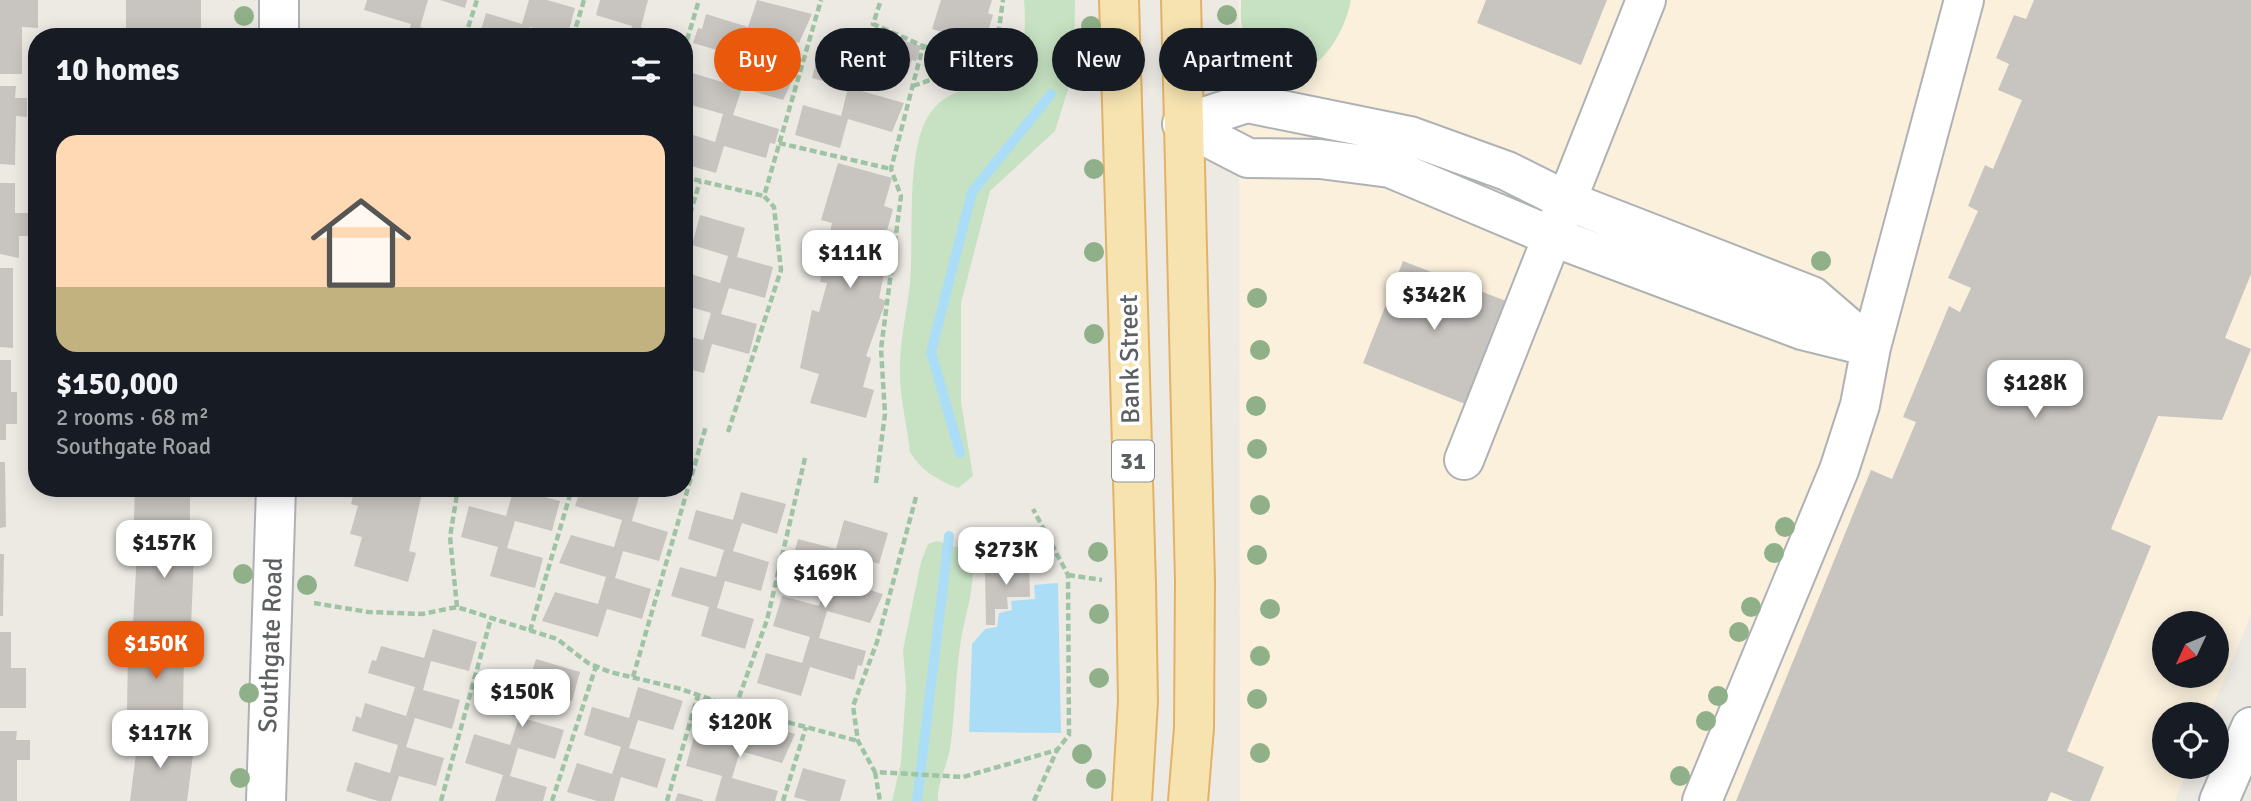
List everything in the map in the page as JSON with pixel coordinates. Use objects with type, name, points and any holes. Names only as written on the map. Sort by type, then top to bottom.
[{"type":"main road","name":"Bank Street","points":[[1119,0],[1138,701],[1132,801]]},
{"type":"main road","name":"31","points":[[1181,0],[1195,581],[1194,729],[1188,801]]},
{"type":"main road","points":[[1124,121],[1182,124]]},
{"type":"street","points":[[279,0],[279,28]]},
{"type":"street","points":[[1464,460],[1646,0]]},
{"type":"street","points":[[1702,801],[1839,470],[1860,405],[1871,348],[1964,0]]},
{"type":"street","points":[[1182,124],[1247,103],[1410,136],[1507,171],[1565,200],[1812,296],[1871,348]]},
{"type":"street","points":[[1182,124],[1248,158],[1320,159],[1390,168],[1551,236],[1802,330],[1871,348]]},
{"type":"street","name":"Southgate Road","points":[[266,801],[276,497]]},
{"type":"street","points":[[2219,801],[2251,727]]},
{"type":"path","points":[[468,28],[477,0]]},
{"type":"path","points":[[576,28],[584,0]]},
{"type":"path","points":[[691,28],[699,0]]},
{"type":"path","points":[[764,196],[821,0]]},
{"type":"path","points":[[876,483],[885,414],[881,349],[901,196],[891,169],[923,47],[873,24],[881,0]]},
{"type":"path","points":[[999,28],[1003,0]]},
{"type":"path","points":[[913,87],[924,83]]},
{"type":"path","points":[[779,143],[891,169]]},
{"type":"path","points":[[693,179],[764,196],[774,207],[781,270],[729,432]]},
{"type":"path","points":[[693,204],[700,181]]},
{"type":"path","points":[[693,471],[706,426]]},
{"type":"path","points":[[735,708],[767,620],[805,458]]},
{"type":"path","points":[[457,497],[450,537],[457,607]]},
{"type":"path","points":[[530,631],[569,497]]},
{"type":"path","points":[[633,677],[685,497]]},
{"type":"path","points":[[880,801],[875,772],[858,741],[853,706],[877,642],[916,497]]},
{"type":"path","points":[[1033,509],[1068,575],[1069,734],[1057,750],[1034,801]]},
{"type":"path","points":[[314,603],[368,612],[422,614],[457,607],[557,639],[596,666],[735,708],[858,741]]},
{"type":"path","points":[[440,801],[491,618]]},
{"type":"path","points":[[552,801],[596,666]]},
{"type":"path","points":[[667,801],[698,695]]},
{"type":"path","points":[[783,801],[806,727]]},
{"type":"path","points":[[875,772],[897,771],[963,777],[1057,750]]},
{"type":"shaded area","points":[[1239,0],[2251,0],[2251,614],[2230,665],[2230,611],[2152,611],[2152,688],[2221,688],[2215,702],[2152,702],[2152,779],[2184,779],[2175,801],[1240,801],[1239,91],[1317,91],[1317,28],[1239,28]]},
{"type":"green space","points":[[1024,0],[1075,0],[1075,28],[1052,28],[1052,91],[1067,91],[1055,131],[990,191],[961,303],[961,402],[973,476],[958,488],[931,474],[910,452],[902,399],[900,356],[910,283],[916,156],[926,120],[940,103],[956,93],[1038,91],[1038,28],[1024,28]]},
{"type":"green space","points":[[1241,0],[1351,0],[1339,34],[1317,62],[1317,28],[1242,28]]},
{"type":"green space","points":[[937,541],[972,552],[973,566],[960,647],[950,749],[939,787],[938,801],[892,801],[901,763],[906,688],[903,650],[921,562],[928,544]]},
{"type":"water","points":[[1058,583],[1061,733],[969,732],[972,644],[985,629],[997,627],[999,613],[1012,610],[1011,601],[1035,599],[1034,585]]},
{"type":"building","points":[[0,0],[38,0],[38,28],[22,27],[22,74],[0,74]]},
{"type":"building","points":[[126,0],[201,0],[201,28],[126,28]]},
{"type":"building","points":[[367,0],[428,0],[420,27],[423,28],[410,28],[411,24],[364,10]]},
{"type":"building","points":[[440,0],[467,0],[465,8]]},
{"type":"building","points":[[529,0],[547,0],[575,8],[569,28],[482,28],[486,13],[522,24]]},
{"type":"building","points":[[600,0],[648,0],[641,27],[644,28],[631,28],[596,15]]},
{"type":"building","points":[[757,0],[812,14],[801,39],[801,28],[714,28],[714,49],[693,43],[698,28],[702,29],[706,14],[748,27]]},
{"type":"building","points":[[941,0],[992,0],[988,13],[993,15],[989,28],[932,28]]},
{"type":"building","points":[[1486,0],[1607,0],[1581,65],[1477,23]]},
{"type":"building","points":[[2034,0],[2251,0],[2251,274],[2225,338],[2251,349],[2222,420],[2158,416],[2111,529],[2151,546],[2067,751],[2104,767],[2090,801],[2073,801],[2051,792],[2047,801],[1736,801],[1871,470],[1892,479],[1916,422],[1903,417],[1949,306],[1960,312],[1971,288],[1948,278],[1978,211],[1968,206],[1985,165],[1993,169],[2022,100],[1998,90],[2009,64],[1996,58],[2014,15],[2026,19]]},
{"type":"building","points":[[910,43],[921,46],[916,61],[912,60],[910,66]]},
{"type":"building","points":[[693,73],[714,80],[714,91],[741,91],[733,115],[779,129],[775,144],[770,143],[766,158],[724,146],[716,173],[693,167],[693,135],[715,142],[723,114],[693,106]]},
{"type":"building","points":[[0,86],[16,86],[15,98],[27,98],[27,117],[16,116],[15,165],[0,164]]},
{"type":"building","points":[[752,91],[787,91],[783,100]]},
{"type":"building","points":[[847,91],[862,91],[904,103],[892,132],[848,119],[840,148],[795,135],[803,105],[841,116]]},
{"type":"building","points":[[838,163],[892,178],[884,206],[893,209],[885,238],[891,240],[879,298],[886,301],[866,356],[871,358],[863,387],[874,390],[866,418],[810,403],[819,374],[800,368],[812,310],[819,312],[827,283],[820,282],[832,223],[821,220]]},
{"type":"building","points":[[0,183],[15,183],[15,213],[28,213],[28,236],[19,236],[19,258],[0,254]]},
{"type":"building","points":[[700,215],[745,228],[737,257],[773,267],[765,298],[729,288],[721,314],[757,324],[749,354],[712,344],[704,373],[693,370],[693,337],[703,340],[711,313],[693,308],[693,275],[720,283],[728,256],[693,245]]},
{"type":"building","points":[[1403,261],[1506,301],[1465,404],[1363,363]]},
{"type":"building","points":[[0,268],[13,268],[13,348],[0,347]]},
{"type":"building","points":[[0,360],[11,360],[11,392],[17,392],[17,424],[6,424],[6,440],[0,440]]},
{"type":"building","points":[[0,462],[5,462],[6,527],[0,528]]},
{"type":"building","points":[[741,492],[786,504],[777,534],[742,523],[733,551],[769,562],[761,591],[725,581],[717,608],[754,619],[745,649],[701,636],[709,607],[671,596],[680,567],[716,577],[724,550],[688,539],[696,510],[733,520]]},
{"type":"building","points":[[135,497],[190,497],[190,522],[134,521]]},
{"type":"building","points":[[353,497],[421,497],[409,551],[416,553],[408,582],[354,566],[362,537],[350,534],[358,506],[351,504]]},
{"type":"building","points":[[511,497],[545,497],[560,501],[552,531],[515,521],[507,548],[543,558],[535,588],[490,576],[498,547],[461,537],[469,506],[506,516]]},
{"type":"building","points":[[578,497],[639,497],[632,521],[668,532],[659,561],[623,551],[615,578],[651,589],[642,619],[607,609],[598,637],[542,621],[555,592],[598,604],[606,577],[559,563],[571,535],[614,547],[622,520],[575,506]]},
{"type":"building","points":[[844,520],[888,533],[879,564],[844,553],[836,580],[883,594],[870,623],[827,611],[819,638],[866,651],[862,666],[858,665],[854,680],[810,667],[801,696],[757,683],[766,653],[802,663],[810,637],[773,626],[782,596],[819,606],[826,579],[790,569],[798,539],[836,549]]},
{"type":"building","points":[[138,534],[195,534],[191,625],[133,625]]},
{"type":"building","points":[[0,554],[4,554],[3,616],[0,616]]},
{"type":"building","points":[[1029,559],[1030,597],[1007,597],[1008,609],[995,609],[995,625],[986,625],[985,572],[1006,571],[1006,560]]},
{"type":"building","points":[[433,629],[477,642],[469,671],[431,661],[423,690],[460,700],[452,729],[415,718],[406,747],[444,758],[436,786],[399,776],[391,801],[378,801],[346,791],[355,762],[390,773],[398,745],[352,731],[356,716],[361,718],[365,703],[406,716],[415,687],[368,673],[372,660],[376,661],[381,646],[424,658]]},
{"type":"building","points":[[0,632],[11,632],[11,668],[26,668],[26,708],[0,708]]},
{"type":"building","points":[[128,649],[184,650],[183,713],[127,712]]},
{"type":"building","points":[[536,659],[580,672],[572,701],[535,690],[526,719],[564,730],[555,759],[518,748],[510,776],[547,787],[543,801],[495,801],[503,775],[465,763],[474,734],[510,745],[519,718],[481,706],[490,677],[527,688]]},
{"type":"building","points":[[638,687],[683,701],[673,730],[638,720],[629,748],[666,759],[657,788],[621,777],[614,801],[597,801],[567,792],[577,763],[612,774],[621,747],[584,735],[592,707],[629,718]]},
{"type":"building","points":[[739,718],[795,734],[782,763],[740,751],[732,778],[778,791],[775,801],[715,801],[722,776],[686,766],[694,736],[731,746]]},
{"type":"building","points":[[0,731],[17,731],[16,740],[30,740],[30,760],[17,760],[17,801],[0,801]]},
{"type":"building","points":[[130,733],[179,738],[177,754],[193,755],[187,801],[130,801],[137,745],[129,744]]},
{"type":"building","points":[[803,768],[846,780],[840,801],[808,801],[794,797]]},
{"type":"building","points":[[678,793],[703,800],[703,801],[675,801]]},
{"type":"waterway","points":[[960,453],[931,352],[972,192],[1051,94]]},
{"type":"waterway","points":[[917,801],[949,536]]}]
